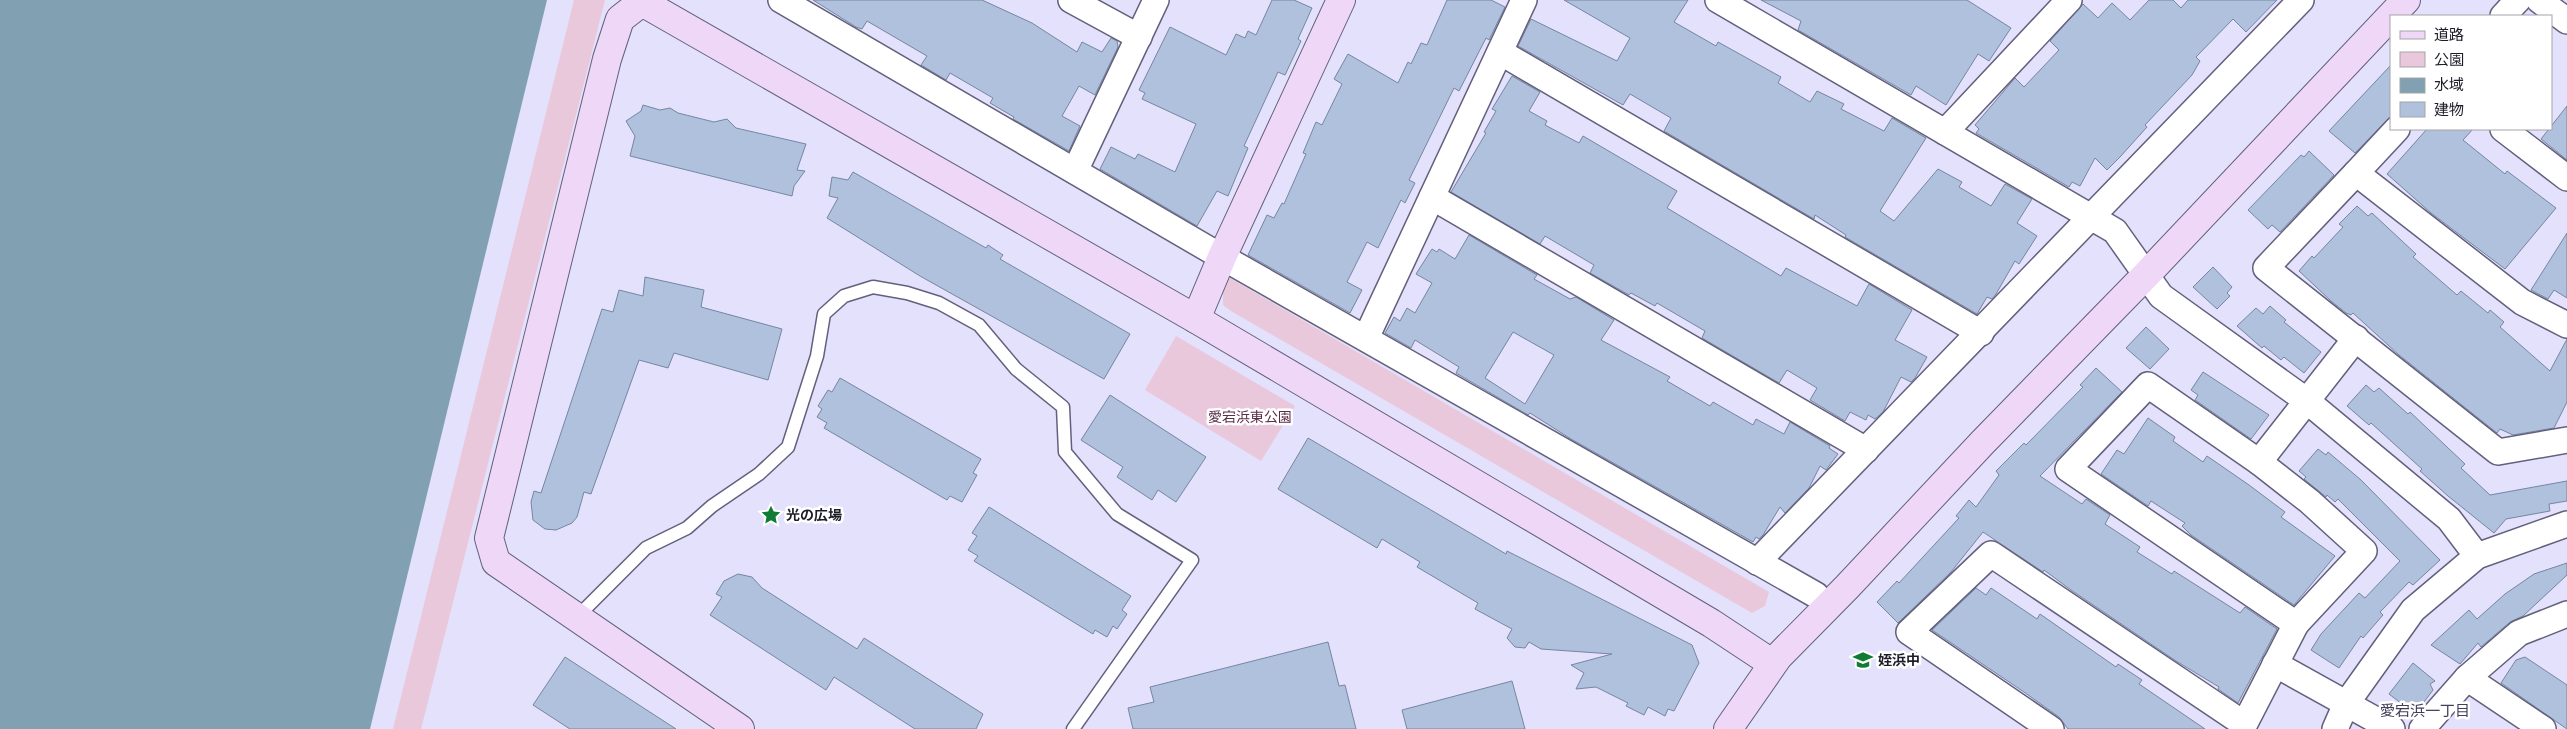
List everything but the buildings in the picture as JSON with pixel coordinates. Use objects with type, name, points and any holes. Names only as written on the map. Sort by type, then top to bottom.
[{"type":"street","points":[[781,0],[1222,257],[1816,596]]},
{"type":"street","points":[[1070,0],[1139,37]]},
{"type":"street","points":[[1075,171],[1156,0]]},
{"type":"street","points":[[1196,319],[1222,257],[1341,0]]},
{"type":"street","points":[[1366,338],[1524,0]]},
{"type":"street","points":[[1718,0],[2115,231],[2161,296],[2307,401],[2449,520],[2477,556]]},
{"type":"street","points":[[1758,562],[2093,218],[2301,0]]},
{"type":"street","points":[[1728,729],[1778,657],[1847,587],[1983,442],[2386,0]]},
{"type":"street","points":[[2391,15],[2406,0]]},
{"type":"street","points":[[2504,15],[2518,0]]},
{"type":"street","points":[[2539,0],[2567,21]]},
{"type":"street","points":[[740,729],[496,562],[490,538],[607,59],[620,19],[641,1],[1196,319],[1711,622],[1761,656]]},
{"type":"street","points":[[1945,132],[2058,3]]},
{"type":"street","points":[[1711,729],[1761,656],[1816,596],[2142,269],[2390,16]]},
{"type":"street","points":[[1500,52],[1981,333]]},
{"type":"street","points":[[2396,130],[2266,268],[2498,452],[2567,440]]},
{"type":"street","points":[[2504,130],[2567,178]]},
{"type":"street","points":[[2356,172],[2522,302],[2567,325]]},
{"type":"street","points":[[1432,197],[1866,450]]},
{"type":"street","points":[[2259,462],[2356,338]]},
{"type":"street","points":[[2051,729],[1908,632],[1991,554],[2243,726],[2296,624],[2364,551],[2309,501],[2259,462],[2148,385],[2068,469],[2296,624]]},
{"type":"street","points":[[2335,729],[2346,704],[2413,610],[2477,556],[2567,524]]},
{"type":"street","points":[[2422,729],[2467,678],[2519,633],[2567,614]]},
{"type":"street","points":[[2275,664],[2392,729]]},
{"type":"street","points":[[2467,678],[2543,729]]},
{"type":"lane","points":[[577,617],[646,548],[688,528],[712,506],[759,474],[788,447],[817,356],[824,314],[844,296],[873,287],[908,293],[939,303],[979,326],[1016,369],[1063,408],[1065,452],[1116,514],[1192,560],[1073,729]]},
{"type":"green space","points":[[574,0],[605,0],[421,729],[393,729]]},
{"type":"green space","points":[[1230,278],[1769,592],[1765,606],[1752,613],[1231,311],[1223,305],[1223,285]]},
{"type":"green space","name":"愛宕浜東公園","points":[[1176,336],[1295,406],[1261,461],[1145,390]]},
{"type":"water","points":[[0,0],[547,0],[370,729],[0,729]]},
{"type":"place","name":"光の広場","points":[[771,515]]},
{"type":"place","name":"姪浜中","points":[[1863,660]]},
{"type":"district","name":"愛宕浜一丁目","points":[[2425,711]]}]
